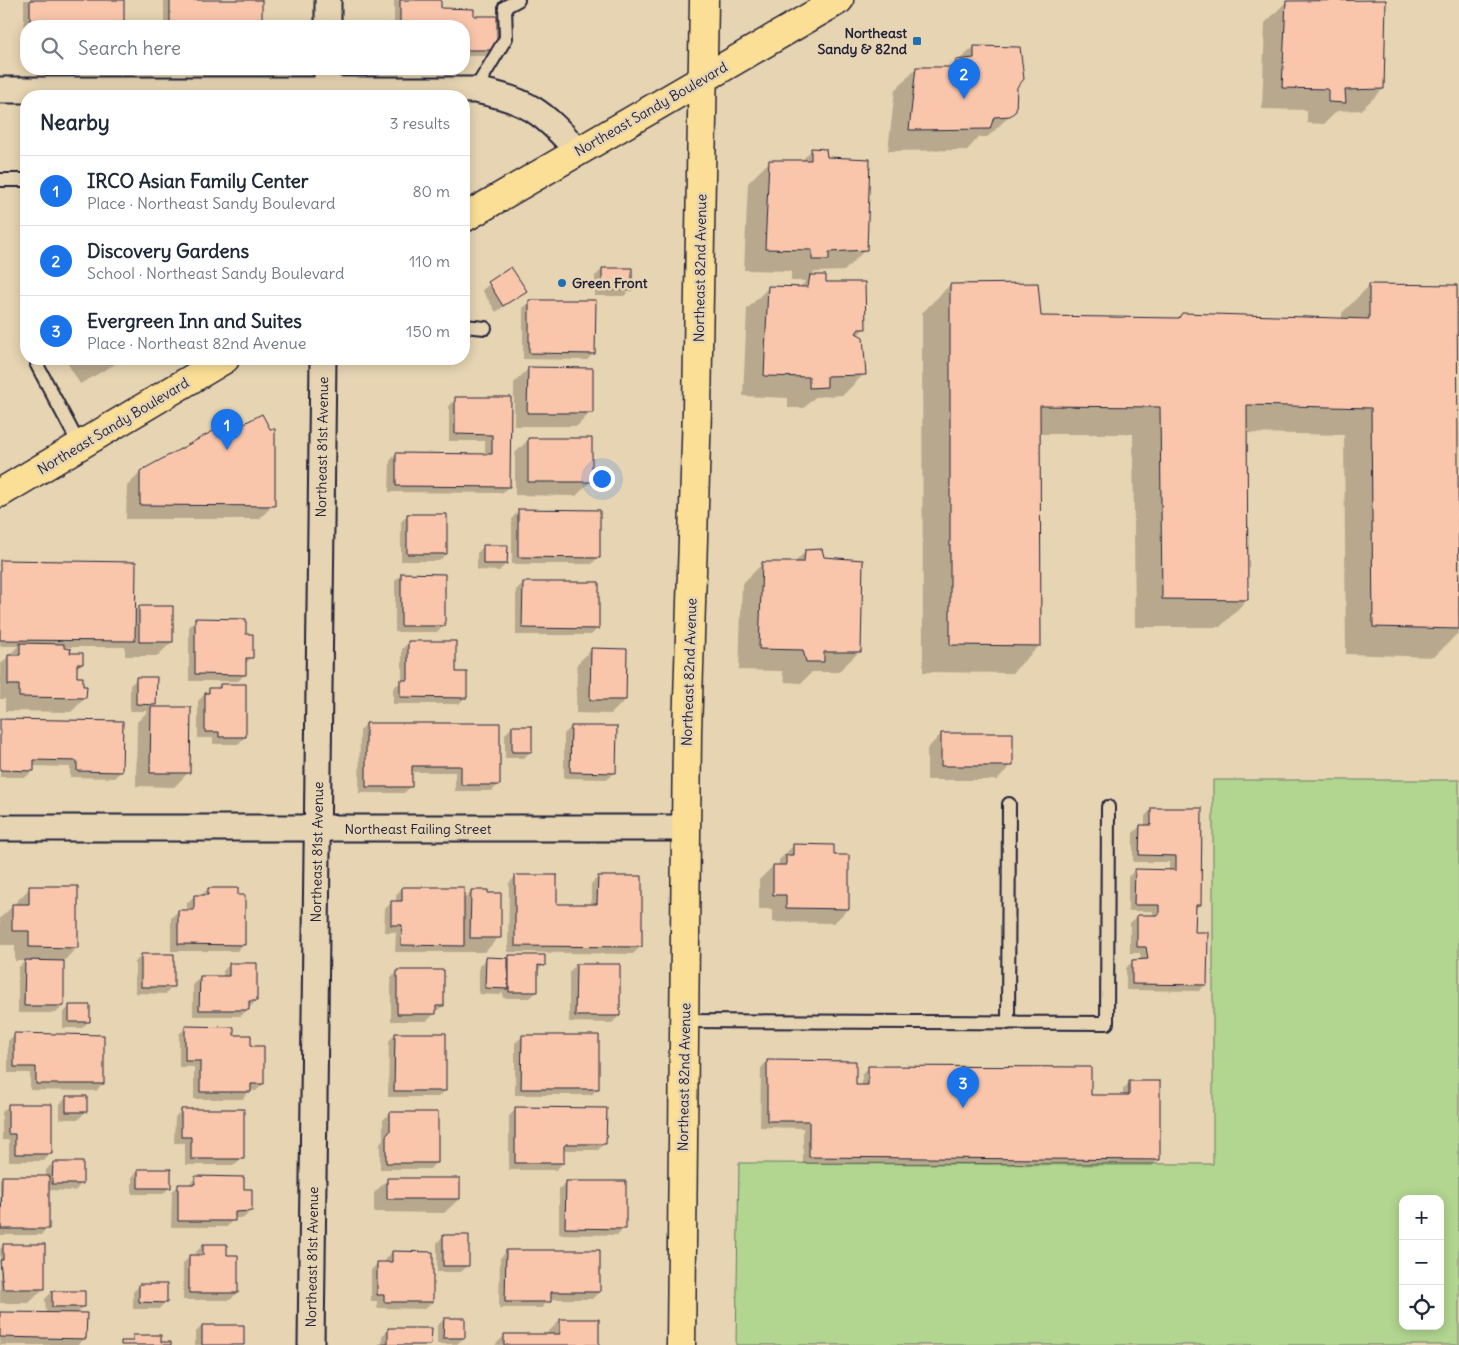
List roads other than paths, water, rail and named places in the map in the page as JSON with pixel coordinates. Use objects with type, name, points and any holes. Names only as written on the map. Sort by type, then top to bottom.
[{"type":"main road","name":"Northeast 82nd Avenue","points":[[681,1345],[686,828],[697,410],[704,0]]},
{"type":"main road","name":"Northeast Sandy Boulevard","points":[[470,215],[839,0]]},
{"type":"main road","name":"Northeast Sandy Boulevard","points":[[0,493],[216,365]]},
{"type":"street","points":[[328,0],[328,20]]},
{"type":"street","points":[[276,90],[327,85],[475,90],[492,93],[529,106],[547,118],[578,152]]},
{"type":"street","points":[[0,90],[20,90]]},
{"type":"street","name":"Northeast 81st Avenue","points":[[311,1345],[323,365]]},
{"type":"street","name":"Northeast Failing Street","points":[[0,828],[686,828]]},
{"type":"lane","points":[[475,90],[506,38],[505,7],[518,0]]},
{"type":"lane","points":[[0,180],[20,180]]},
{"type":"lane","points":[[470,327],[485,328]]},
{"type":"lane","points":[[37,365],[80,446]]},
{"type":"lane","points":[[1008,1023],[1009,804]]},
{"type":"lane","points":[[685,1021],[1107,1023],[1108,807]]},
{"type":"place","name":"Northeast Sandy & 82nd","points":[[917,41]]},
{"type":"place","name":"Discovery Gardens","points":[[964,99]]},
{"type":"place","name":"Green Front","points":[[562,283]]},
{"type":"place","name":"IRCO Asian Family Center","points":[[227,450]]},
{"type":"place","name":"Evergreen Inn and Suites","points":[[963,1108]]}]
